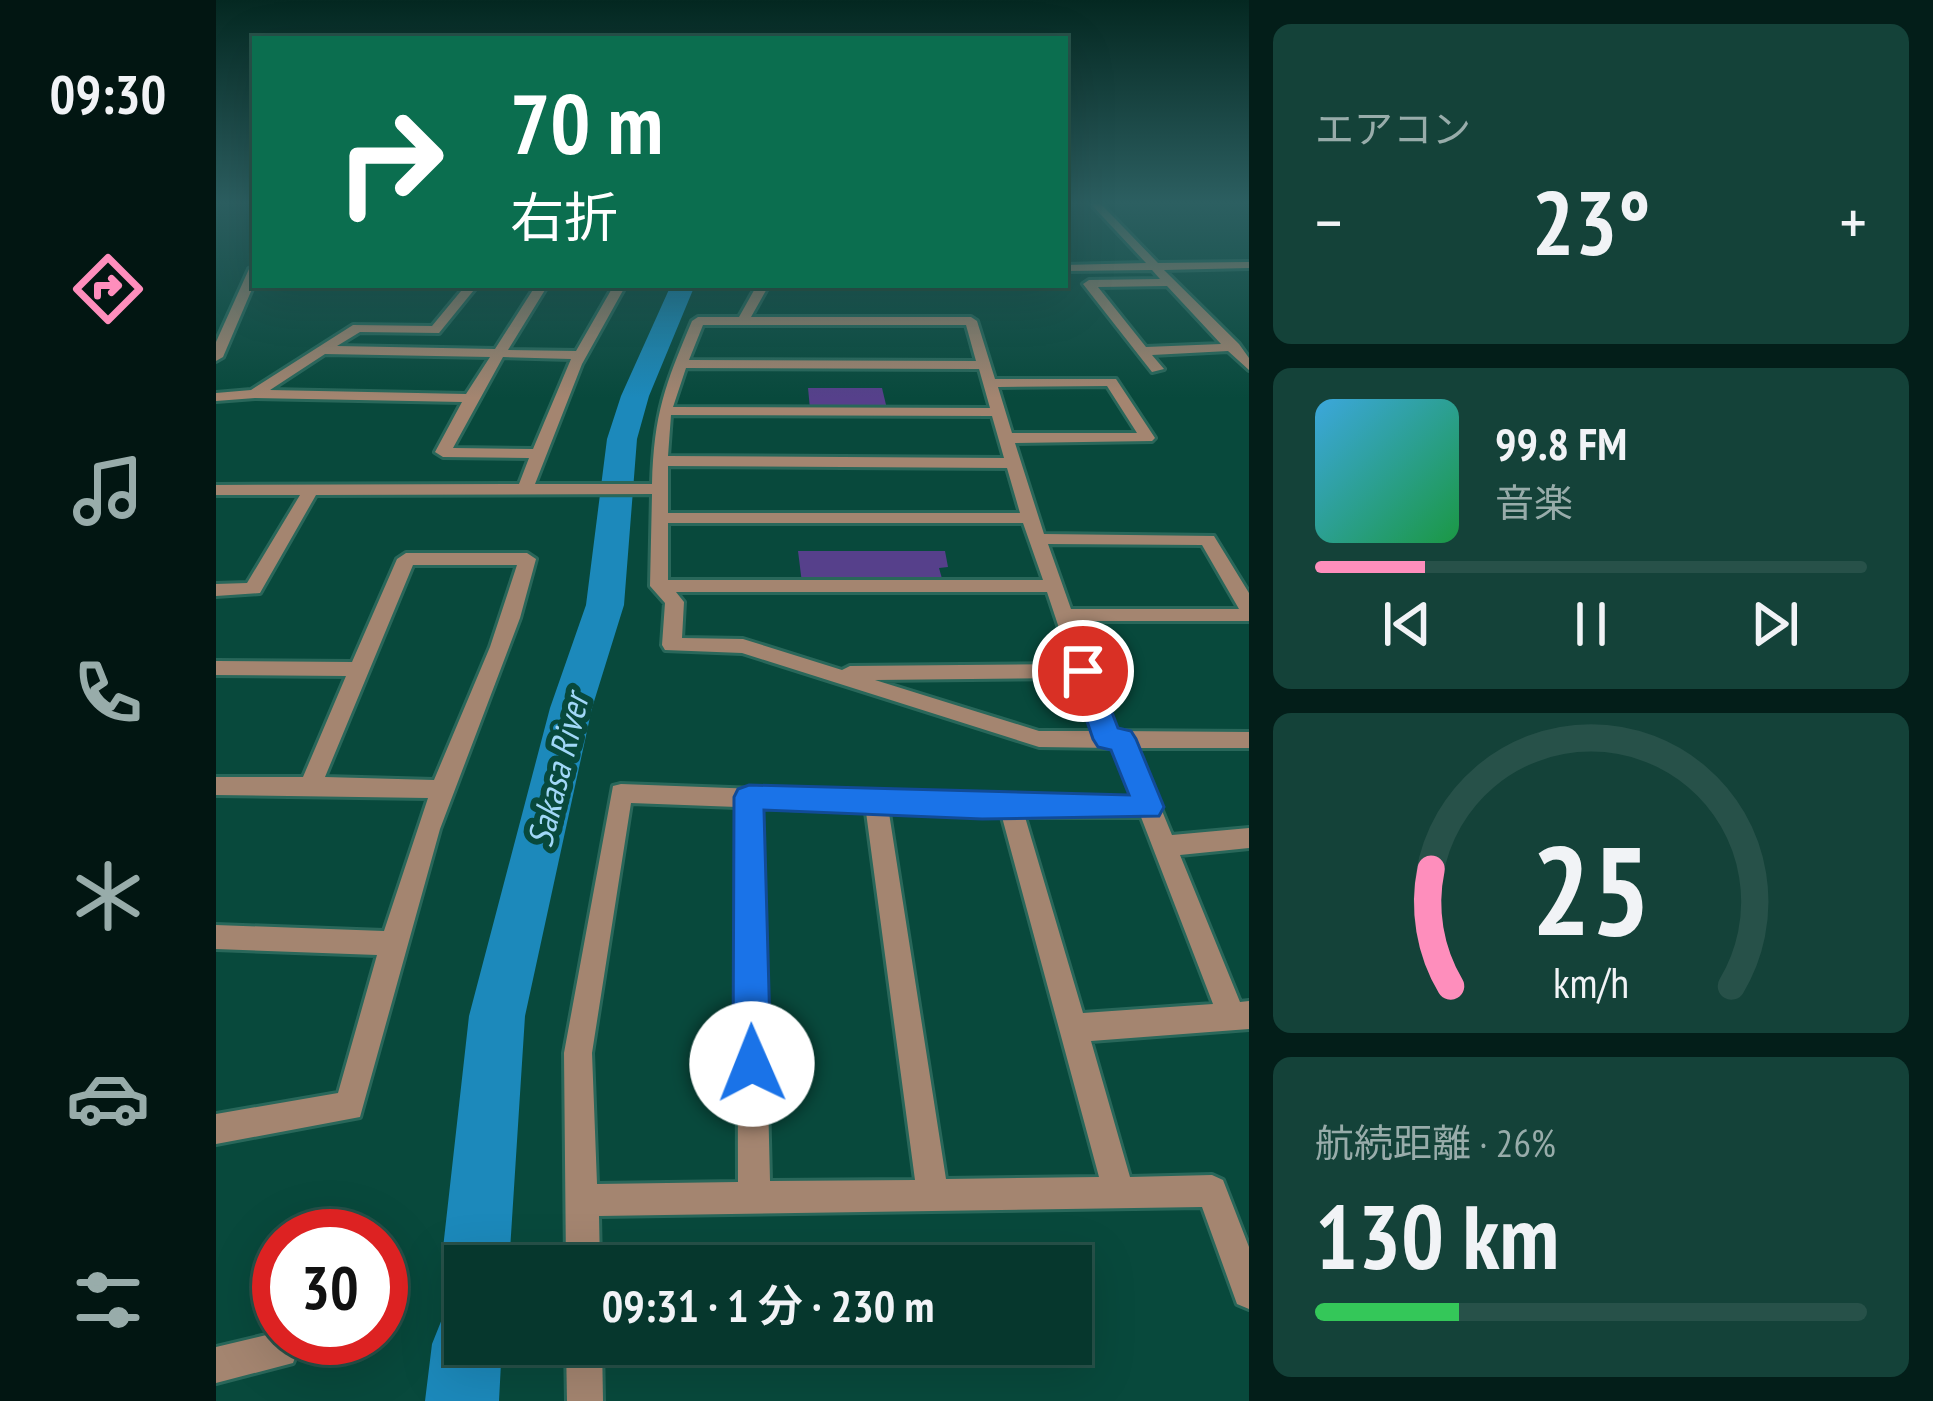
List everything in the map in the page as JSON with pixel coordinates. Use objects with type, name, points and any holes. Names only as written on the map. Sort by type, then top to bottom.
[{"type":"street","points":[[1158,267],[1249,366]]},
{"type":"street","points":[[216,357],[222,329],[252,274]]},
{"type":"street","points":[[1157,369],[1089,284],[1172,282]]},
{"type":"street","points":[[254,394],[357,328],[435,330],[470,288]]},
{"type":"street","points":[[537,454],[443,452],[540,288]]},
{"type":"street","points":[[524,491],[580,355],[618,288]]},
{"type":"street","points":[[743,321],[761,288]]},
{"type":"street","points":[[1073,1028],[1240,1016],[1149,807],[1114,739],[1083,671],[967,319],[698,321],[665,411],[652,489],[659,518],[659,586],[675,602],[671,645],[743,646],[1039,739],[1114,739],[1249,740]]},
{"type":"street","points":[[1142,351],[1234,347]]},
{"type":"street","points":[[319,350],[580,355]]},
{"type":"street","points":[[680,364],[982,365]]},
{"type":"street","points":[[987,382],[1111,382],[1147,438],[1004,439]]},
{"type":"street","points":[[216,397],[471,398]]},
{"type":"street","points":[[665,411],[996,412]]},
{"type":"street","points":[[660,461],[1012,463]]},
{"type":"street","points":[[216,490],[652,489]]},
{"type":"street","points":[[216,590],[253,590],[310,491]]},
{"type":"street","points":[[659,518],[1030,518]]},
{"type":"street","points":[[1037,539],[1208,540],[1249,612],[1063,616]]},
{"type":"street","points":[[216,1130],[349,1106],[392,943],[442,789],[518,601],[527,559],[406,559],[310,786]]},
{"type":"street","points":[[659,586],[1052,586]]},
{"type":"street","points":[[216,668],[360,669]]},
{"type":"street","points":[[827,673],[1083,671]]},
{"type":"street","points":[[216,786],[442,789]]},
{"type":"street","points":[[583,1245],[578,1053],[621,793],[1011,807],[1149,807]]},
{"type":"street","points":[[749,797],[754,1198]]},
{"type":"street","points":[[876,802],[933,1196]]},
{"type":"street","points":[[1011,807],[1119,1193]]},
{"type":"street","points":[[1164,846],[1249,838]]},
{"type":"street","points":[[216,937],[392,943]]},
{"type":"street","points":[[582,1200],[1212,1191],[1249,1292]]},
{"type":"street","points":[[216,1365],[252,1357]]},
{"type":"street","points":[[584,1365],[584,1401]]},
{"type":"shaded area","points":[[808,388],[882,388],[887,409],[810,409]]},
{"type":"shaded area","points":[[798,551],[945,551],[948,567],[939,568],[943,582],[802,583]]},
{"type":"waterway","name":"Sakasa River","points":[[477,1245],[497,1016],[571,708],[605,605],[622,439],[635,396],[682,288]]},
{"type":"waterway","name":"Sakasa River","points":[[462,1401],[465,1365]]},
{"type":"route","points":[[752,1064],[749,797],[982,807],[1149,807],[1121,739],[1108,739],[1083,671]]}]
